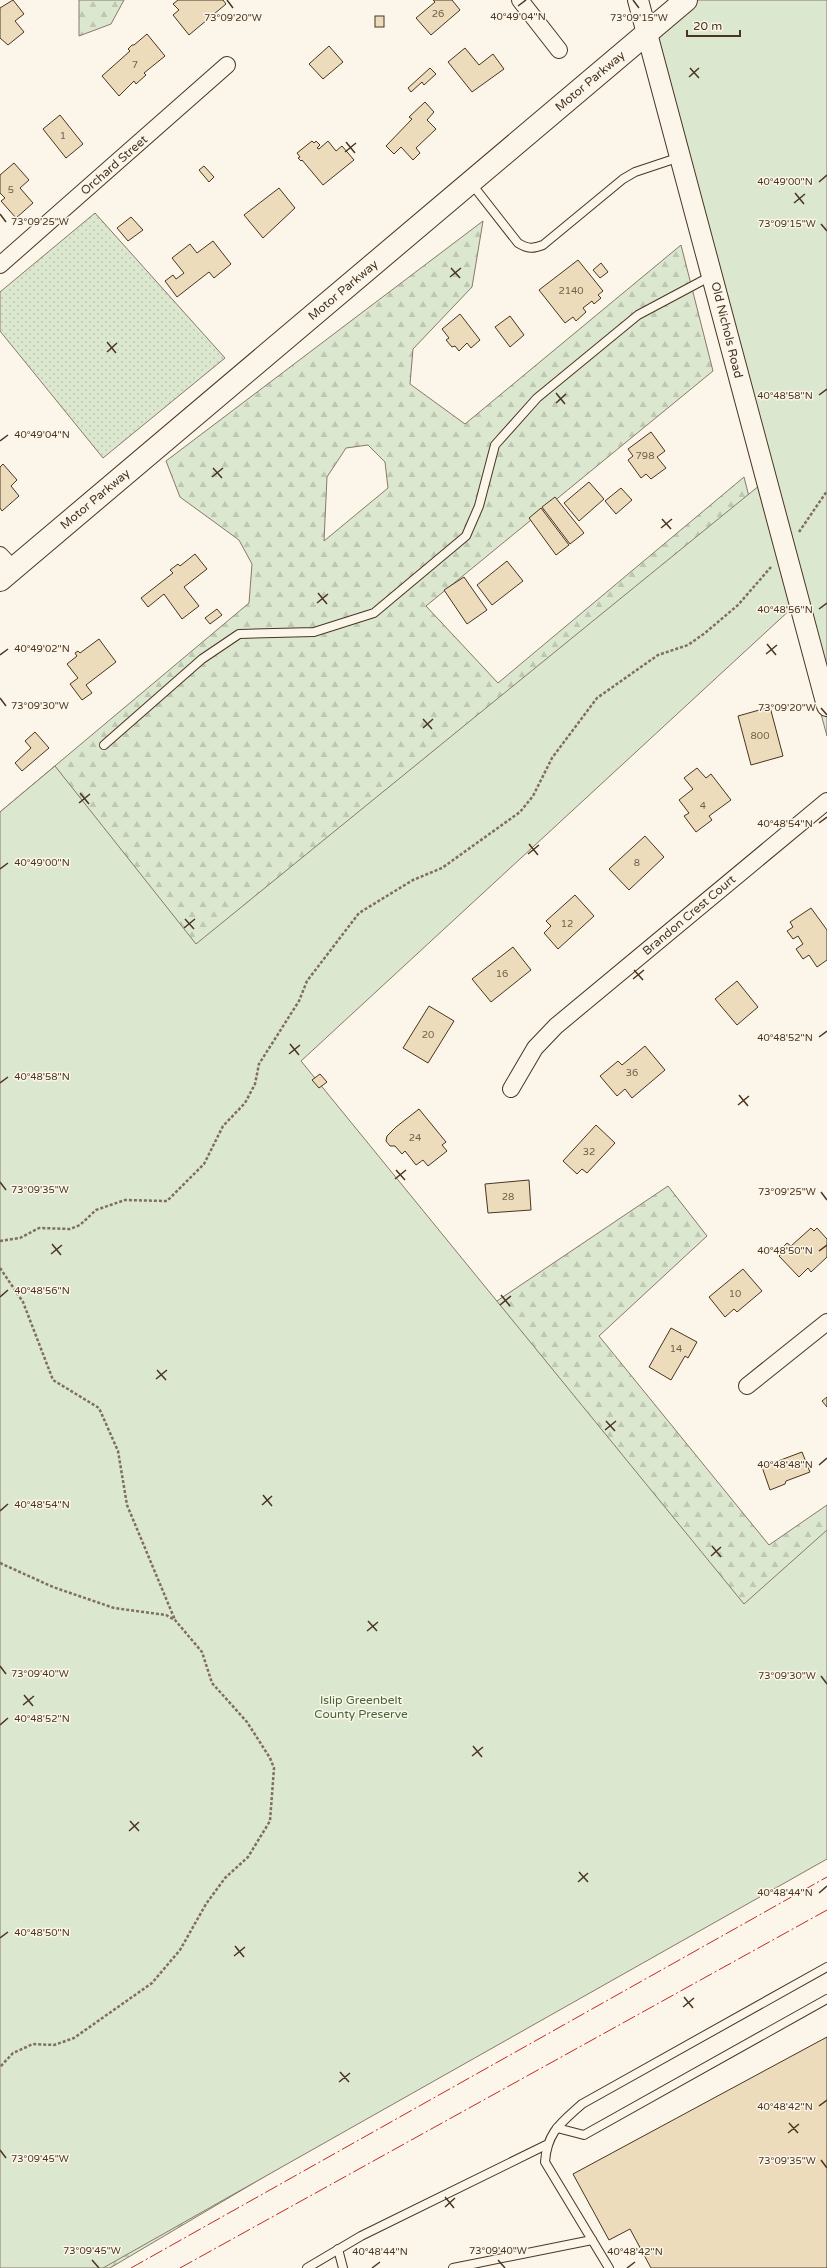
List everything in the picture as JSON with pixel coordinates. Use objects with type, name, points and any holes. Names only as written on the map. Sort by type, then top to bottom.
[{"type":"main road","name":"Motor Parkway","points":[[4,568],[470,183],[686,0]]},
{"type":"street","points":[[520,0],[559,50]]},
{"type":"street","name":"Old Nichols Road","points":[[638,0],[713,275],[784,552],[827,706]]},
{"type":"street","name":"Orchard Street","points":[[0,265],[228,65]]},
{"type":"street","name":"Brandon Crest Court","points":[[511,1089],[535,1048],[556,1026],[827,801]]},
{"type":"street","points":[[748,1386],[827,1322]]},
{"type":"lane","points":[[470,183],[518,243],[527,248],[535,248],[543,245],[624,179],[635,172],[681,157]]},
{"type":"lane","points":[[104,745],[202,659],[239,634],[314,632],[374,612],[466,536],[479,506],[495,445],[537,398],[638,315],[713,275]]},
{"type":"lane","points":[[609,2268],[545,2162],[546,2145],[557,2128],[582,2104],[827,1967]]},
{"type":"lane","points":[[557,2128],[584,2135],[827,1999]]},
{"type":"lane","points":[[307,2268],[361,2236],[546,2145]]},
{"type":"lane","points":[[453,2268],[592,2240]]},
{"type":"lane","points":[[338,2249],[343,2268]]},
{"type":"path","points":[[0,1241],[20,1238],[39,1228],[70,1228],[80,1225],[96,1210],[125,1200],[167,1201],[204,1164],[223,1126],[245,1103],[255,1084],[259,1064],[299,1001],[307,981],[359,913],[412,880],[442,868],[520,812],[534,796],[552,758],[597,698],[658,655],[688,645],[706,633],[738,605],[784,552],[827,491]]},
{"type":"path","points":[[0,1268],[23,1302],[53,1380],[99,1408],[118,1451],[127,1505],[175,1620],[202,1652],[212,1683],[246,1722],[270,1758],[274,1768],[270,1821],[248,1857],[220,1885],[206,1904],[180,1950],[152,1983],[74,2038],[54,2045],[33,2044],[13,2053],[0,2067]]},
{"type":"path","points":[[0,1563],[54,1587],[114,1608],[166,1615],[175,1620]]},
{"type":"green space","points":[[79,0],[124,0],[111,24],[79,36]]},
{"type":"green space","name":"Islip Greenbelt County Preserve","points":[[693,0],[827,0],[827,736],[792,608],[301,1061],[744,1604],[827,1530],[827,1859],[103,2268],[0,2268],[0,812],[55,766],[196,944],[760,485],[642,44]]},
{"type":"green space","points":[[95,213],[225,358],[103,458],[0,331],[0,292]]},
{"type":"green space","name":"Islip Greenbelt County Preserve","points":[[483,221],[472,287],[413,349],[410,384],[465,424],[681,245],[713,371],[426,606],[498,683],[744,477],[779,615],[289,1051],[494,1303],[668,1186],[707,1236],[599,1336],[769,1545],[827,1505],[827,1844],[110,2268],[0,2268],[0,812],[249,603],[252,564],[239,540],[180,497],[166,461]],"holes":[[[368,445],[385,462],[388,488],[324,541],[327,477],[346,448]]]},
{"type":"building","points":[[13,0],[24,14],[15,21],[24,32],[8,45],[0,38],[0,8]]},
{"type":"building","points":[[178,0],[223,0],[226,4],[189,35],[173,15],[179,10],[173,4]]},
{"type":"building","points":[[433,0],[452,0],[460,10],[431,35],[416,18],[435,2]]},
{"type":"building","points":[[375,16],[384,16],[384,27],[375,27]]},
{"type":"building","points":[[147,34],[165,56],[144,73],[146,75],[136,84],[134,81],[119,96],[102,76],[130,51],[128,49],[132,45]]},
{"type":"building","points":[[329,46],[343,62],[323,79],[309,64]]},
{"type":"building","points":[[465,48],[479,65],[493,54],[504,69],[472,92],[448,62]]},
{"type":"building","points":[[430,68],[436,74],[424,85],[422,82],[411,92],[408,88]]},
{"type":"building","points":[[425,102],[434,112],[427,120],[436,129],[416,148],[420,153],[413,160],[401,147],[394,154],[386,146],[412,119],[409,117]]},
{"type":"building","points":[[60,115],[83,144],[66,158],[43,129]]},
{"type":"building","points":[[312,141],[314,143],[316,141],[320,145],[317,148],[319,149],[328,141],[336,151],[342,146],[354,160],[323,185],[302,160],[301,161],[298,158],[300,157],[297,153]]},
{"type":"building","points":[[14,163],[29,180],[20,188],[33,203],[16,218],[1,201],[5,198],[0,193],[0,175]]},
{"type":"building","points":[[204,166],[214,177],[209,182],[199,170]]},
{"type":"building","points":[[279,188],[295,208],[263,238],[244,215]]},
{"type":"building","points":[[131,217],[143,230],[128,241],[117,228]]},
{"type":"building","points":[[213,241],[231,264],[214,278],[209,272],[177,297],[165,281],[173,275],[176,279],[184,273],[172,258],[190,244],[197,253]]},
{"type":"building","points":[[578,260],[603,291],[598,295],[601,298],[594,304],[592,301],[583,308],[586,312],[576,321],[573,317],[565,323],[539,290]]},
{"type":"building","points":[[601,263],[608,272],[600,278],[593,270]]},
{"type":"building","points":[[460,314],[480,340],[471,348],[467,343],[459,351],[455,346],[452,347],[446,340],[449,338],[442,329]]},
{"type":"building","points":[[510,316],[524,335],[510,347],[495,327]]},
{"type":"building","points":[[651,432],[665,451],[657,457],[666,468],[651,479],[646,474],[641,478],[628,460],[633,456],[628,449]]},
{"type":"building","points":[[3,464],[17,480],[11,486],[19,496],[2,511],[0,508],[0,467]]},
{"type":"building","points":[[589,482],[604,499],[579,521],[564,503]]},
{"type":"building","points":[[621,488],[632,500],[616,514],[605,501]]},
{"type":"building","points":[[555,497],[584,533],[570,544],[542,507]]},
{"type":"building","points":[[541,508],[569,545],[556,555],[529,518]]},
{"type":"building","points":[[195,554],[207,569],[184,587],[199,606],[182,619],[164,594],[148,607],[141,598],[173,573],[170,570],[178,564],[180,566]]},
{"type":"building","points":[[507,561],[523,581],[492,605],[477,585]]},
{"type":"building","points":[[464,577],[487,610],[467,624],[444,590]]},
{"type":"building","points":[[217,609],[222,615],[210,624],[205,618]]},
{"type":"building","points":[[99,639],[116,662],[86,685],[92,693],[82,700],[70,684],[78,678],[67,664],[77,656],[75,653],[78,651],[80,653]]},
{"type":"building","points":[[770,707],[783,756],[751,765],[738,716]]},
{"type":"building","points":[[35,732],[49,748],[22,771],[15,763],[31,748],[25,741]]},
{"type":"building","points":[[697,768],[706,778],[711,774],[731,800],[709,816],[712,820],[696,832],[684,816],[689,813],[679,800],[693,789],[684,778]]},
{"type":"building","points":[[645,836],[664,857],[629,890],[609,869]]},
{"type":"building","points":[[575,895],[594,916],[558,949],[544,933],[551,926],[546,921]]},
{"type":"building","points":[[811,908],[827,930],[827,960],[817,967],[809,955],[803,959],[796,949],[803,944],[798,936],[793,939],[787,931],[793,927],[790,922]]},
{"type":"building","points":[[513,947],[531,970],[491,1002],[472,979]]},
{"type":"building","points":[[737,981],[758,1007],[737,1025],[715,999]]},
{"type":"building","points":[[429,1006],[454,1021],[428,1063],[403,1048]]},
{"type":"building","points":[[645,1046],[665,1070],[632,1098],[625,1089],[617,1096],[600,1076],[618,1061],[622,1065]]},
{"type":"building","points":[[320,1074],[327,1082],[319,1088],[312,1080]]},
{"type":"building","points":[[419,1109],[446,1142],[442,1145],[447,1151],[428,1166],[423,1160],[416,1165],[405,1151],[402,1154],[395,1146],[390,1146],[386,1141],[387,1136],[396,1127]]},
{"type":"building","points":[[596,1125],[615,1143],[587,1173],[582,1169],[577,1174],[563,1161]]},
{"type":"building","points":[[529,1180],[531,1210],[488,1213],[485,1184]]},
{"type":"building","points":[[811,1228],[814,1231],[817,1228],[827,1239],[827,1257],[811,1272],[808,1268],[799,1277],[779,1256],[785,1251],[782,1248],[787,1243],[791,1246]]},
{"type":"building","points":[[743,1269],[762,1291],[737,1312],[734,1309],[725,1317],[709,1297]]},
{"type":"building","points":[[671,1328],[697,1342],[688,1358],[685,1356],[671,1380],[649,1367]]},
{"type":"building","points":[[827,1397],[827,1407],[822,1401]]},
{"type":"building","points":[[802,1452],[810,1472],[786,1481],[785,1484],[770,1490],[762,1467]]},
{"type":"building","points":[[827,2037],[827,2268],[651,2268],[630,2229],[609,2240],[573,2174]]},
{"type":"power","points":[[131,2268],[827,1877]]},
{"type":"power","points":[[180,2268],[827,1910]]}]
